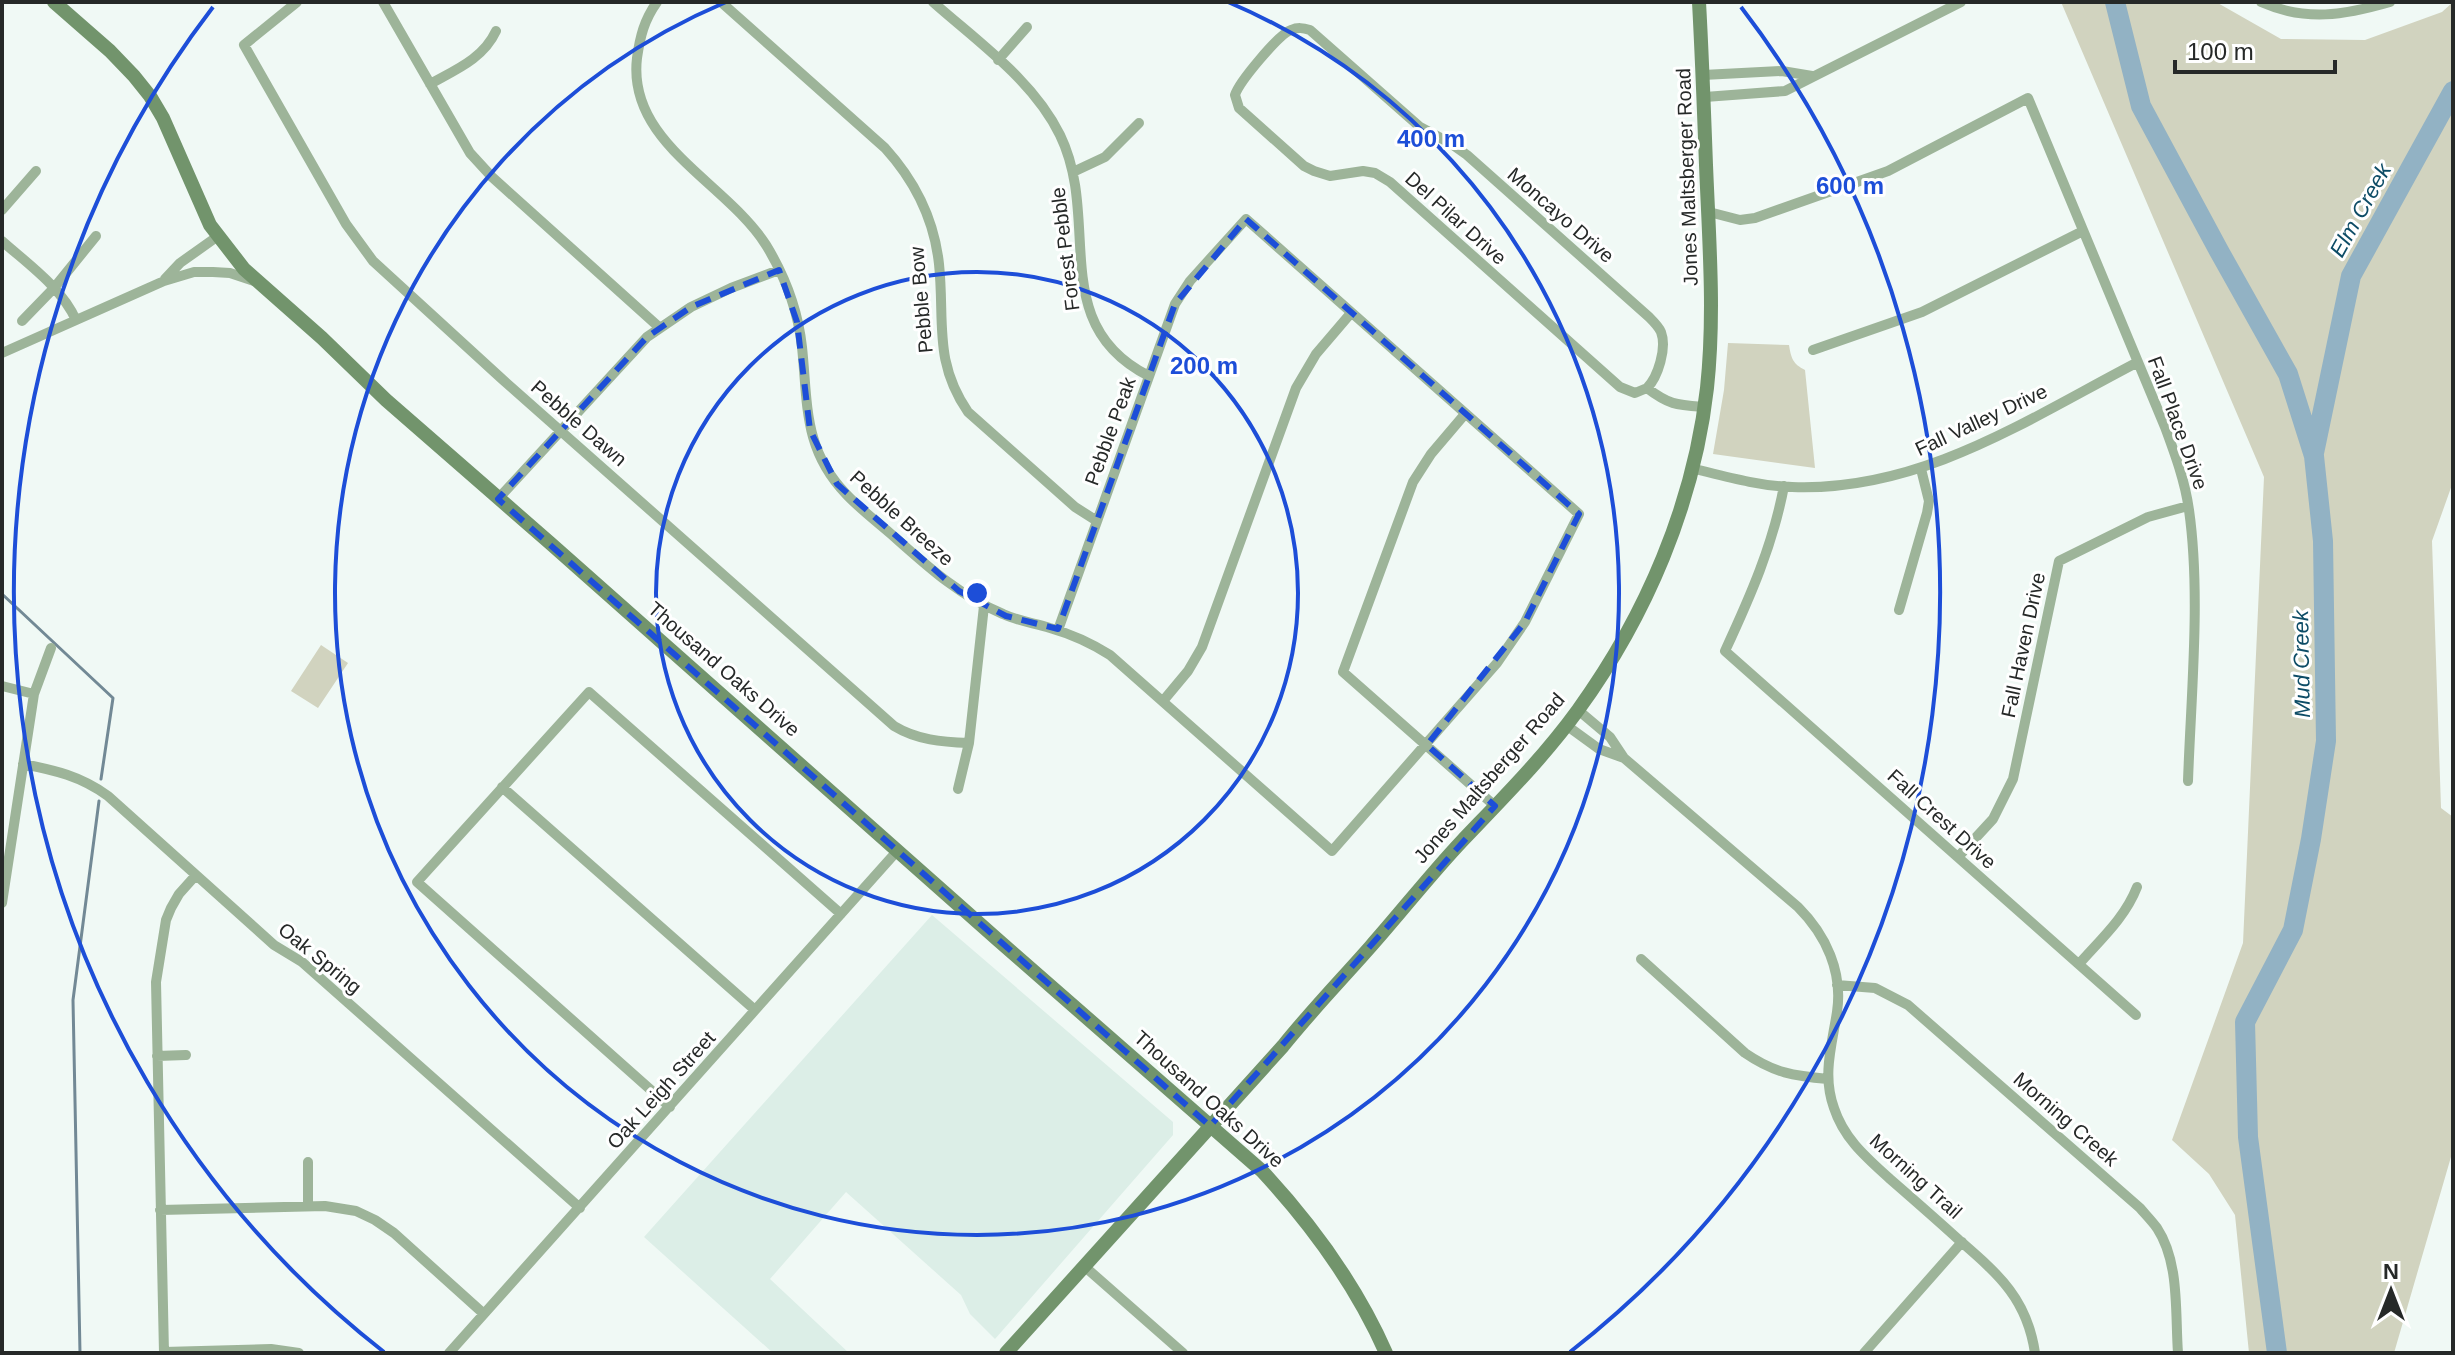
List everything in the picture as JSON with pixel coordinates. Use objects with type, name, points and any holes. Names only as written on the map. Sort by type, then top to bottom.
[{"type":"main road","name":"Thousand Oaks Drive","points":[[54,2],[110,51],[150,96],[218,236],[244,269],[386,400],[1262,1171],[1330,1253],[1364,1307],[1386,1353]]},
{"type":"main road","name":"Jones Maltsberger Road","points":[[1006,1353],[1566,725],[1609,662],[1646,597],[1675,527],[1704,407],[1712,315],[1699,2]]},
{"type":"street","name":"Pebble Dawn","points":[[297,2],[244,45],[359,243],[385,272],[894,726],[917,737],[969,743]]},
{"type":"street","points":[[383,2],[470,153],[492,177],[660,328]]},
{"type":"street","name":"Pebble Breeze","points":[[657,2],[643,27],[636,66],[640,99],[650,121],[664,140],[752,225],[779,270],[797,322],[814,445],[828,472],[848,496],[938,576],[984,606],[1006,616],[1078,637],[1110,655],[1332,851],[1427,745]]},
{"type":"street","name":"Pebble Bow","points":[[721,2],[885,148],[899,164],[921,199],[933,234],[939,264],[944,359],[959,399],[968,412],[1075,507],[1097,521]]},
{"type":"street","name":"Forest Pebble","points":[[933,2],[1029,88],[1042,104],[1062,139],[1073,172],[1078,197],[1085,295],[1090,315],[1117,354],[1149,376]]},
{"type":"street","points":[[1705,97],[1785,91],[1961,2]]},
{"type":"street","points":[[2261,2],[2313,16],[2353,13],[2390,2]]},
{"type":"street","points":[[998,60],[1027,27]]},
{"type":"street","name":"Del Pilar Drive","points":[[1299,28],[1286,31],[1241,81],[1235,95],[1243,112],[1304,166],[1330,176],[1363,171],[1375,173],[1390,182],[1620,387],[1635,393],[1647,388]]},
{"type":"street","name":"Moncayo Drive","points":[[1299,28],[1310,30],[1420,127],[1467,155],[1649,317],[1662,333],[1663,344],[1654,380],[1647,388]]},
{"type":"street","points":[[430,84],[478,56],[496,31]]},
{"type":"street","points":[[1703,75],[1782,71],[1812,76]]},
{"type":"street","points":[[1748,73],[1749,93]]},
{"type":"street","name":"Fall Place Drive","points":[[1709,212],[1740,220],[1755,218],[1851,185],[1888,171],[2028,98],[2138,362],[2178,464],[2188,506],[2193,574],[2188,781]]},
{"type":"street","points":[[1073,172],[1105,157],[1139,123]]},
{"type":"street","points":[[2,210],[36,171]]},
{"type":"street","name":"Pebble Peak","points":[[1058,630],[1180,295],[1246,219],[1351,313]]},
{"type":"street","points":[[1813,350],[1922,312],[2083,231]]},
{"type":"street","points":[[22,321],[54,288],[96,236]]},
{"type":"street","points":[[164,281],[180,263],[218,236]]},
{"type":"street","points":[[2,241],[69,303],[76,320]]},
{"type":"street","points":[[498,499],[630,354],[660,328],[691,307],[779,270]]},
{"type":"street","points":[[2,353],[164,281],[194,272],[230,273],[261,283]]},
{"type":"street","points":[[1163,701],[1182,679],[1202,647],[1296,388],[1316,354],[1351,313],[1579,514],[1525,622],[1485,679],[1427,745]]},
{"type":"street","name":"Fall Valley Drive","points":[[1691,468],[1760,484],[1829,487],[1867,483],[1921,469],[1977,446],[2138,362]]},
{"type":"street","points":[[1647,388],[1663,401],[1704,407]]},
{"type":"street","points":[[1465,414],[1431,454],[1413,482],[1343,672],[1495,806]]},
{"type":"street","points":[[1899,610],[1929,501],[1921,469]]},
{"type":"street","name":"Fall Crest Drive","points":[[1784,486],[1780,511],[1757,582],[1725,651],[2136,1015]]},
{"type":"street","name":"Fall Haven Drive","points":[[1958,857],[1993,819],[2013,779],[2059,561],[2148,517],[2188,506]]},
{"type":"street","points":[[958,789],[969,743],[984,606]]},
{"type":"street","points":[[2,903],[34,694],[51,648]]},
{"type":"street","points":[[2,686],[34,694]]},
{"type":"street","points":[[670,1107],[417,882],[589,692],[841,914]]},
{"type":"street","name":"Morning Trail","points":[[1578,710],[1610,737],[1624,758],[1807,916],[1828,948],[1837,985],[1837,1010],[1828,1061],[1833,1107],[1853,1144],[1998,1273],[2016,1298],[2029,1326],[2035,1353]]},
{"type":"street","name":"Morning Trail","points":[[1566,725],[1599,749],[1624,758]]},
{"type":"street","name":"Oak Spring","points":[[23,764],[71,775],[97,788],[274,945],[302,962],[580,1208]]},
{"type":"street","points":[[502,787],[755,1010]]},
{"type":"street","points":[[2,819],[15,820]]},
{"type":"street","name":"Oak Leigh Street","points":[[449,1353],[898,850]]},
{"type":"street","points":[[196,875],[179,894],[166,920],[156,982],[164,1352],[271,1349],[299,1353]]},
{"type":"street","points":[[2079,964],[2118,920],[2137,887]]},
{"type":"street","points":[[1641,959],[1761,1064],[1790,1075],[1828,1079]]},
{"type":"street","name":"Morning Creek","points":[[1837,985],[1875,988],[1908,1005],[2140,1208],[2156,1227],[2169,1254],[2178,1353]]},
{"type":"street","points":[[157,1056],[186,1055]]},
{"type":"street","points":[[308,1162],[308,1206]]},
{"type":"street","points":[[160,1210],[308,1206],[346,1208],[375,1220],[484,1314]]},
{"type":"street","points":[[1864,1353],[1962,1242]]},
{"type":"street","points":[[1084,1266],[1183,1353]]},
{"type":"highlighted area","points":[[1246,219],[1579,514],[1525,622],[1427,745],[1495,806],[1210,1126],[498,499],[647,337],[691,307],[779,270],[797,322],[810,430],[837,484],[959,591],[1006,616],[1058,629],[1175,304]]},
{"type":"shaded area","points":[[932,915],[1173,1122],[1173,1135],[995,1339],[970,1314],[961,1295],[846,1192],[770,1279],[849,1353],[773,1353],[644,1237]]},
{"type":"green space","points":[[2061,2],[2216,2],[2281,39],[2365,40],[2442,12],[2453,2],[2453,482],[2432,541],[2441,808],[2453,817],[2453,1150],[2394,1353],[2249,1353],[2235,1215],[2209,1174],[2172,1140],[2243,943],[2264,477]]},
{"type":"green space","points":[[1728,343],[1789,345],[1793,360],[1805,370],[1815,468],[1713,454]]},
{"type":"green space","points":[[321,645],[348,663],[318,708],[291,691]]},
{"type":"waterway","name":"Mud Creek","points":[[2115,2],[2141,106],[2288,374],[2314,456],[2323,541],[2326,741],[2293,930],[2245,1022],[2248,1137],[2277,1353]]},
{"type":"waterway","name":"Elm Creek","points":[[2314,453],[2351,276],[2453,91]]},
{"type":"waterway","points":[[2,594],[113,698],[101,779]]},
{"type":"waterway","points":[[80,1353],[73,1000],[99,801]]}]
